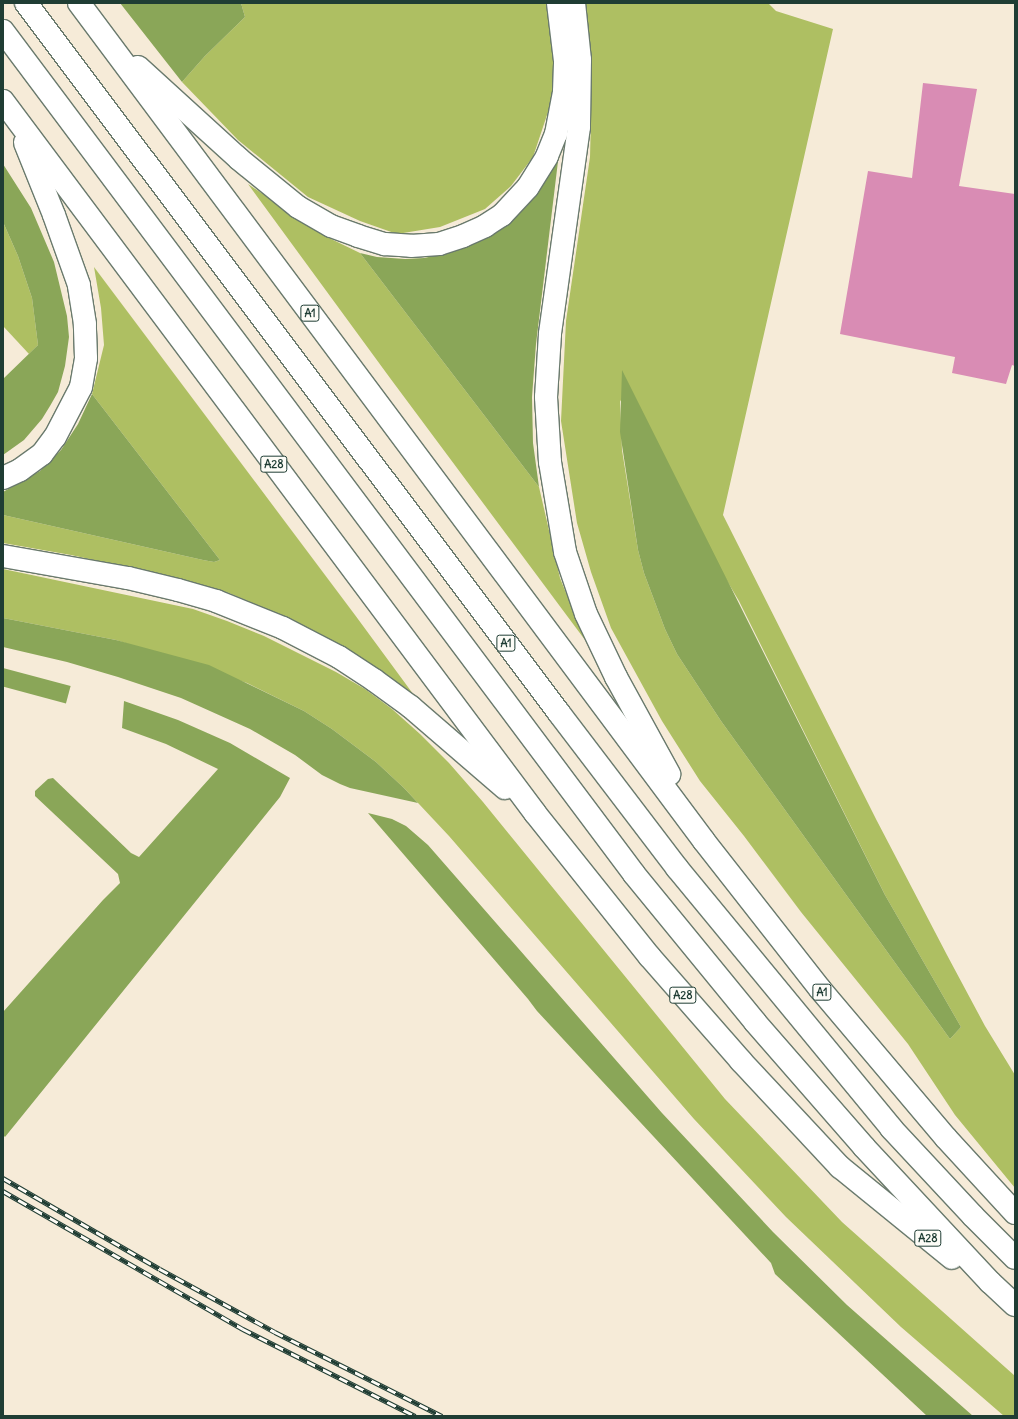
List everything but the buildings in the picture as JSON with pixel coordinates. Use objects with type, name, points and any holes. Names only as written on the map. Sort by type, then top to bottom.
[{"type":"highway","name":"A1","points":[[26,3],[544,694],[677,868],[891,1128],[973,1216],[1015,1258]]},
{"type":"highway","name":"A1","points":[[79,3],[704,841],[820,988],[946,1138],[1015,1213]]},
{"type":"highway","name":"A1","points":[[104,37],[239,159],[298,207],[331,226],[385,244],[412,246],[439,244],[463,236],[485,226],[502,215],[528,187],[537,175],[547,156],[556,134],[564,92],[566,62],[558,3]]},
{"type":"highway","name":"A1","points":[[574,3],[580,60],[579,127],[550,334],[546,397],[550,462],[556,503],[565,552],[586,614],[616,677],[704,841]]},
{"type":"highway","points":[[3,31],[634,874],[755,1022],[864,1147],[975,1266],[1015,1305]]},
{"type":"highway","name":"A28","points":[[3,478],[20,470],[42,454],[55,437],[81,387],[86,358],[85,324],[79,285],[54,215],[8,107]]},
{"type":"highway","name":"A28","points":[[8,107],[535,813],[650,957],[741,1061],[840,1167],[1015,1309]]},
{"type":"highway","name":"A28","points":[[3,556],[128,578],[178,590],[216,601],[283,628],[339,657],[374,680],[410,707],[535,813]]},
{"type":"green space","points":[[120,3],[241,3],[245,17],[205,56],[182,82]]},
{"type":"green space","points":[[241,3],[552,3],[557,65],[552,100],[533,157],[511,186],[485,209],[440,227],[397,234],[360,221],[308,197],[238,140],[182,82],[205,56],[245,17]]},
{"type":"green space","points":[[584,3],[768,3],[776,11],[833,29],[723,515],[877,821],[985,1026],[1015,1075],[1015,1188],[955,1115],[908,1044],[801,912],[744,836],[700,781],[662,721],[611,628],[591,572],[577,523],[561,421],[566,321],[590,157],[591,117],[589,59]],"holes":[[[620,400],[739,601],[885,895],[961,1027],[950,1039],[721,721],[677,654],[665,629],[644,573],[638,550],[622,450]]]},
{"type":"green space","points":[[559,153],[536,344],[532,397],[533,443],[539,487],[360,253],[377,257],[405,259],[424,258],[452,252],[474,242],[508,223],[526,207],[540,189]]},
{"type":"green space","points":[[3,164],[31,208],[54,262],[67,316],[69,337],[65,366],[58,392],[42,419],[24,440],[3,455],[3,379],[38,345],[32,298],[18,256],[3,222]]},
{"type":"green space","points":[[248,184],[325,236],[360,253],[539,487],[560,578],[585,640],[390,378]]},
{"type":"green space","points":[[3,222],[18,256],[32,298],[38,345],[29,354],[3,326]]},
{"type":"green space","points":[[94,267],[419,702],[323,637],[281,615],[229,593],[176,578],[71,555],[3,543],[3,515],[203,560],[214,562],[220,560],[92,394],[104,345],[101,308]]},
{"type":"green space","points":[[622,370],[885,895],[961,1027],[950,1039],[721,721],[677,654],[665,629],[644,573],[638,550],[620,432]]},
{"type":"green space","points":[[92,394],[220,560],[214,562],[203,560],[3,515],[3,492],[40,471],[61,450],[78,424]]},
{"type":"green space","points":[[3,569],[193,609],[227,621],[264,636],[336,672],[365,689],[392,709],[449,763],[483,802],[725,1099],[842,1222],[1015,1376],[1015,1416],[1004,1416],[901,1327],[786,1217],[694,1119],[449,836],[404,788],[376,762],[332,729],[304,711],[247,683],[116,640],[3,618]]},
{"type":"green space","points":[[3,618],[116,640],[209,665],[304,711],[332,729],[376,762],[418,803],[350,788],[340,784],[322,775],[295,755],[250,729],[181,698],[67,662],[3,647]]},
{"type":"green space","points":[[3,668],[71,686],[66,704],[3,687]]},
{"type":"green space","points":[[124,701],[178,720],[230,743],[290,778],[280,797],[5,1137],[3,1135],[3,1012],[120,883],[118,874],[35,796],[35,791],[48,779],[53,778],[131,853],[139,857],[218,769],[166,744],[122,728]]},
{"type":"green space","points":[[368,813],[392,819],[406,826],[428,845],[662,1113],[773,1232],[847,1305],[973,1416],[927,1416],[775,1274],[771,1263],[537,1011]]},
{"type":"railway","points":[[3,1178],[160,1269],[275,1332],[442,1416]]},
{"type":"railway","points":[[3,1191],[243,1329],[415,1416]]}]
